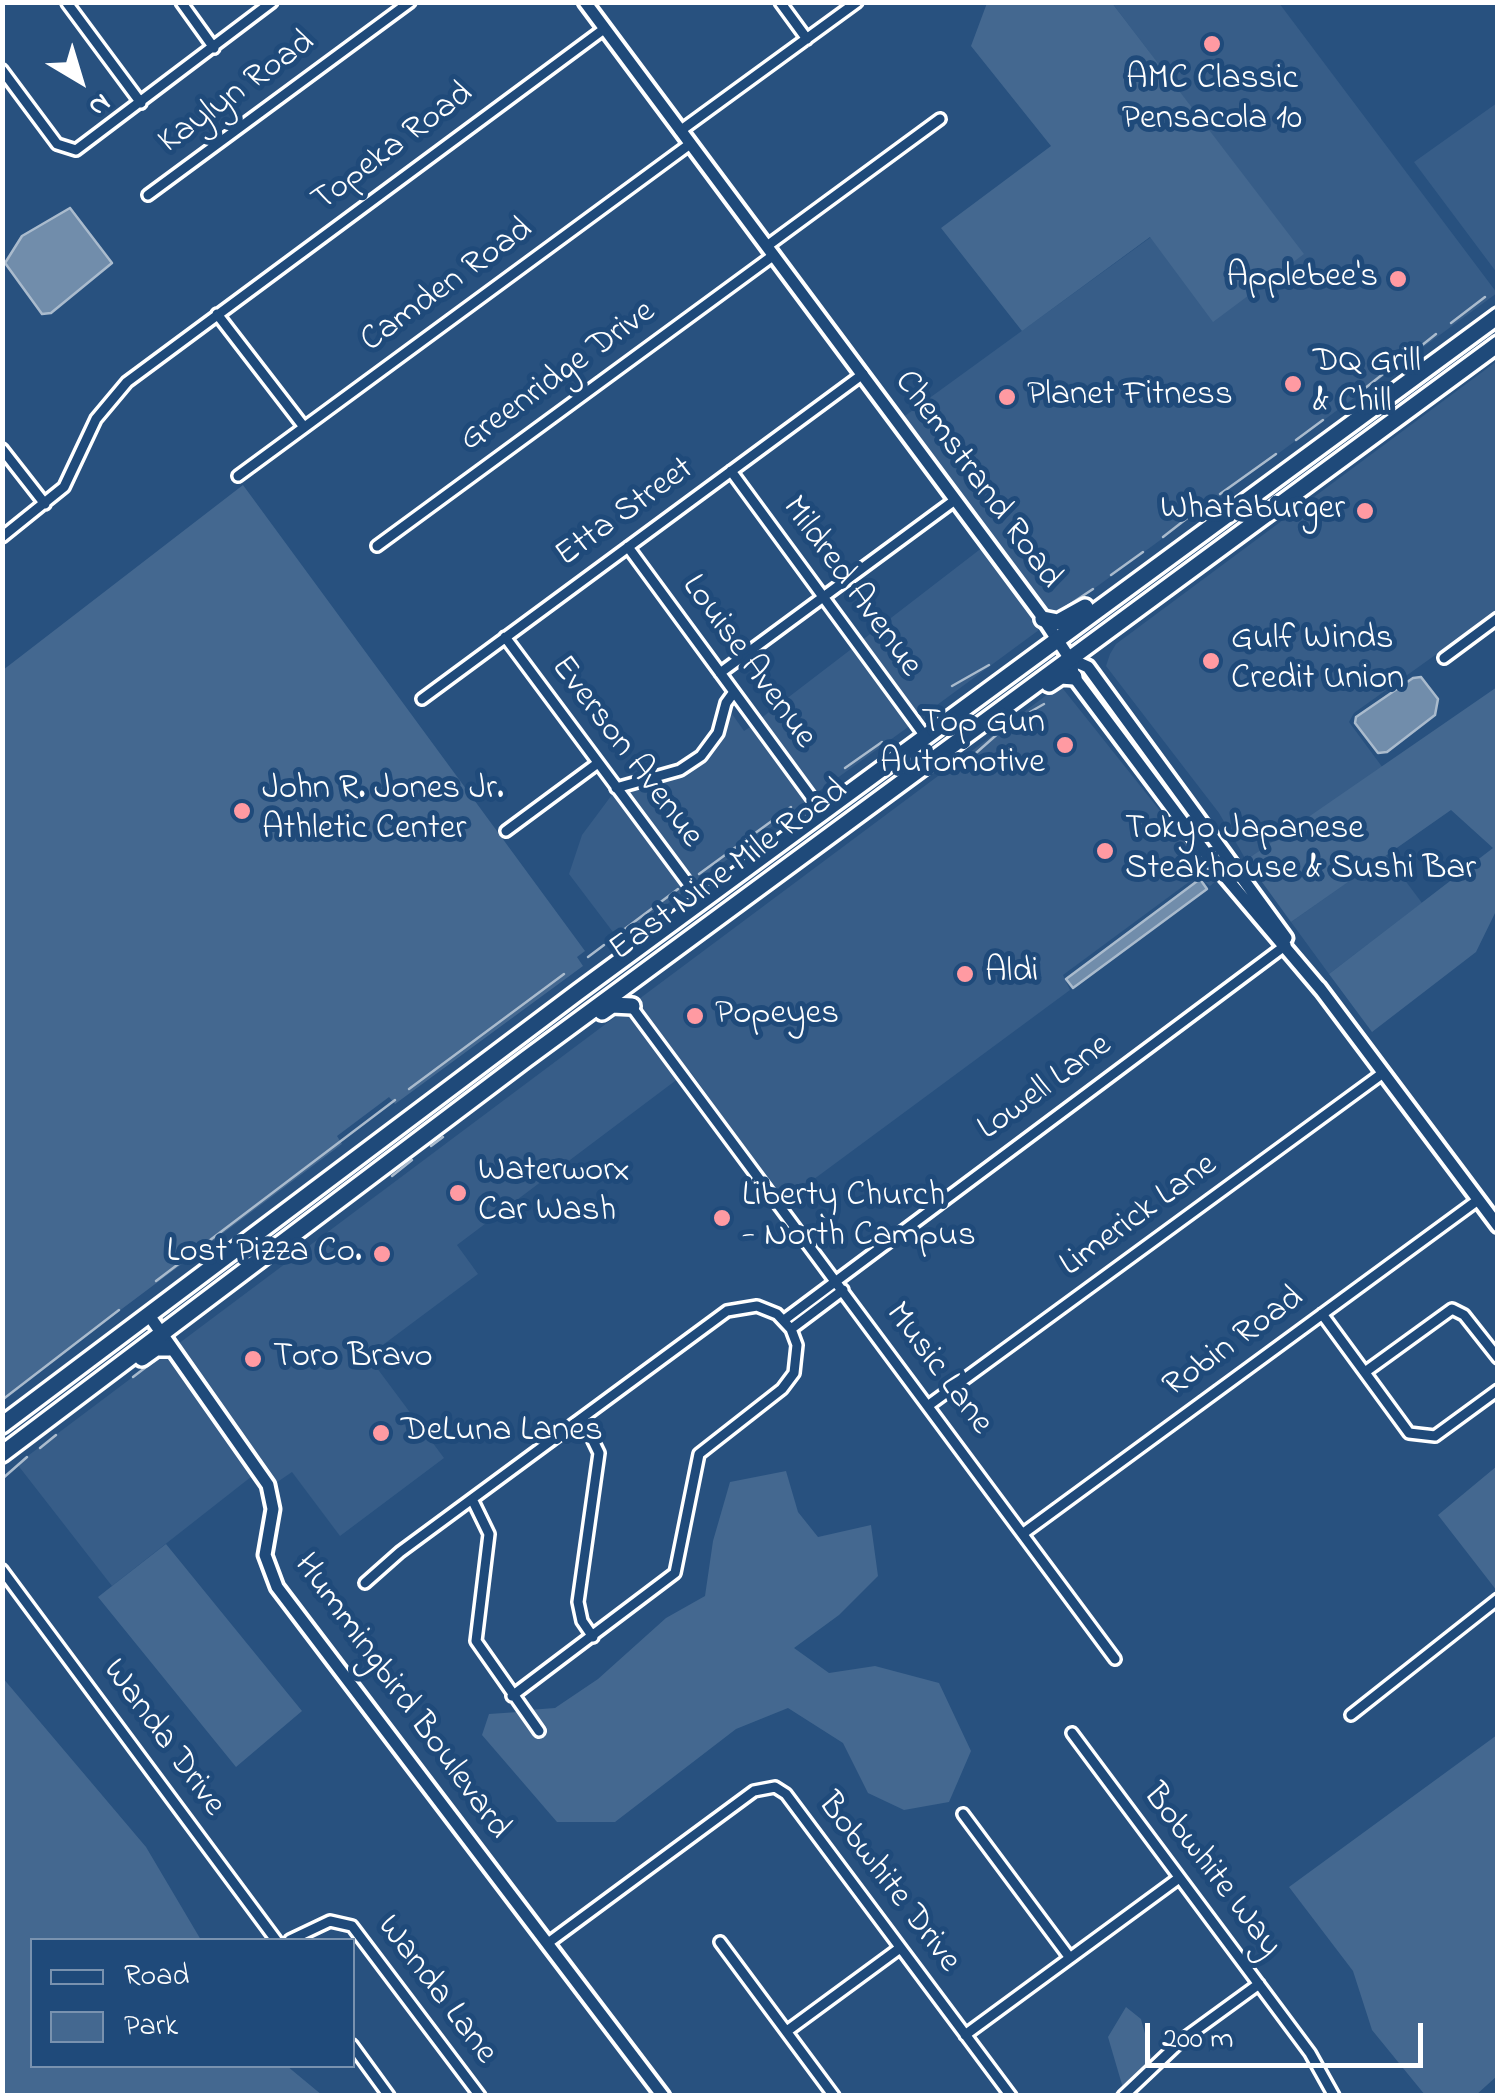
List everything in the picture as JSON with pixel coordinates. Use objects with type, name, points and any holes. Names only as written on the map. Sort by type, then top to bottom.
[{"type":"main road","name":"East Nine Mile Road","points":[[2,1425],[144,1309],[272,1220],[1498,316]]},
{"type":"main road","points":[[1336,463],[1351,441],[1498,335]]},
{"type":"main road","name":"East Nine Mile Road","points":[[4,1455],[165,1341],[396,1156],[526,1058],[1498,344]]},
{"type":"main road","points":[[1336,463],[1376,445],[1498,356]]},
{"type":"main road","points":[[1070,659],[1071,641],[1082,631],[1388,406],[1406,384]]},
{"type":"main road","points":[[1247,529],[1252,519],[1302,476],[1304,467]]},
{"type":"main road","points":[[1137,610],[1154,585],[1214,540],[1224,526]]},
{"type":"main road","points":[[1044,619],[1058,622],[1075,614],[1155,554],[1190,542]]},
{"type":"main road","points":[[892,789],[914,763],[1050,662],[1056,640]]},
{"type":"main road","points":[[796,860],[820,852],[1051,682],[1081,672]]},
{"type":"main road","points":[[780,872],[817,835],[822,812]]},
{"type":"main road","points":[[650,968],[670,962],[772,892]]},
{"type":"main road","points":[[620,990],[619,977],[626,966],[694,916],[701,901]]},
{"type":"main road","points":[[526,1058],[560,1043],[612,1005],[632,1006]]},
{"type":"main road","points":[[396,1156],[393,1138],[481,1064]]},
{"type":"main road","points":[[165,1341],[164,1312],[338,1180],[350,1161]]},
{"type":"main road","points":[[4,1455],[20,1431],[144,1334],[144,1309]]},
{"type":"street","points":[[67,2],[140,104]]},
{"type":"street","points":[[181,2],[214,48]]},
{"type":"street","points":[[2,70],[57,144],[69,150],[82,148],[272,2]]},
{"type":"street","name":"Kaylyn Road","points":[[148,195],[410,2]]},
{"type":"street","name":"Chemstrand Road","points":[[585,2],[1044,619],[1212,860],[1287,944],[1498,1226]]},
{"type":"street","points":[[780,2],[807,39]]},
{"type":"street","points":[[680,131],[857,2]]},
{"type":"street","name":"Topeka Road","points":[[2,538],[46,504],[75,471],[96,419],[110,398],[217,314],[604,28]]},
{"type":"street","name":"Greenridge Drive","points":[[377,546],[940,119]]},
{"type":"street","name":"Camden Road","points":[[238,476],[690,144]]},
{"type":"street","points":[[217,314],[304,427]]},
{"type":"street","name":"Etta Street","points":[[422,700],[863,374]]},
{"type":"street","points":[[2,448],[46,504]]},
{"type":"street","name":"Mildred Avenue","points":[[731,471],[925,736]]},
{"type":"street","points":[[720,673],[955,500]]},
{"type":"street","name":"Louise Avenue","points":[[628,548],[822,812]]},
{"type":"street","points":[[1444,658],[1498,618]]},
{"type":"street","name":"Everson Avenue","points":[[506,637],[701,901]]},
{"type":"street","points":[[616,788],[680,770],[700,756],[718,733],[726,703],[734,692]]},
{"type":"street","points":[[506,831],[598,763]]},
{"type":"street","name":"Lowell Lane","points":[[788,1325],[835,1279],[1287,944]]},
{"type":"street","name":"Music Lane","points":[[606,971],[1025,1532],[1058,1586],[1115,1660]]},
{"type":"street","name":"Limerick Lane","points":[[929,1406],[1383,1074]]},
{"type":"street","name":"Robin Road","points":[[1025,1532],[1478,1200]]},
{"type":"street","points":[[788,1325],[843,1290]]},
{"type":"street","points":[[366,1583],[472,1499],[726,1311],[757,1306],[788,1325],[798,1356],[789,1381],[699,1454],[675,1573],[512,1696]]},
{"type":"street","name":"Hummingbird Boulevard","points":[[144,1309],[268,1485],[273,1509],[265,1555],[277,1588],[663,2096]]},
{"type":"street","points":[[1365,1372],[1452,1310],[1464,1316],[1498,1358]]},
{"type":"street","points":[[1322,1314],[1409,1433],[1424,1438],[1435,1436],[1498,1390]]},
{"type":"street","points":[[582,1418],[594,1433],[599,1453],[578,1602],[582,1621],[593,1636]]},
{"type":"street","points":[[472,1499],[489,1534],[476,1642],[538,1731]]},
{"type":"street","name":"Wanda Drive","points":[[2,1570],[275,1938]]},
{"type":"street","points":[[1351,1715],[1498,1599]]},
{"type":"street","name":"Bobwhite Way","points":[[1072,1733],[1310,2053],[1334,2096]]},
{"type":"street","name":"Bobwhite Drive","points":[[548,1943],[754,1791],[768,1786],[786,1794],[1011,2096]]},
{"type":"street","points":[[962,1814],[1070,1958]]},
{"type":"street","points":[[966,2035],[1179,1878]]},
{"type":"street","name":"Wanda Lane","points":[[294,1938],[330,1921],[352,1926],[480,2096]]},
{"type":"street","points":[[720,1942],[834,2096]]},
{"type":"street","points":[[786,2030],[900,1948]]},
{"type":"street","points":[[1122,2096],[1182,2040],[1258,1984]]},
{"type":"street","points":[[355,2049],[389,2096]]},
{"type":"shaded area","points":[[1112,3],[1279,3],[1497,293],[1050,621],[902,418],[1151,237],[1303,254]]},
{"type":"shaded area","points":[[1497,103],[1497,273],[1414,162]]},
{"type":"shaded area","points":[[70,208],[112,263],[51,313],[42,314],[5,263],[22,236]]},
{"type":"shaded area","points":[[1497,361],[1497,611],[1354,713],[1349,722],[1383,768],[1246,860],[1219,813],[1106,666],[1110,654],[1116,644]]},
{"type":"shaded area","points":[[983,547],[1043,627],[918,719],[861,641]]},
{"type":"shaded area","points":[[854,647],[911,725],[815,794],[760,719]]},
{"type":"shaded area","points":[[1421,677],[1438,699],[1435,715],[1387,752],[1378,753],[1355,723],[1356,717],[1413,678]]},
{"type":"shaded area","points":[[1060,685],[1216,881],[1210,886],[1197,876],[1063,975],[1070,990],[783,1202],[690,1071],[635,1002]]},
{"type":"shaded area","points":[[730,711],[744,731],[753,725],[808,800],[694,884],[624,790],[694,768],[715,748]]},
{"type":"shaded area","points":[[614,792],[686,890],[619,940],[569,874],[582,835]]},
{"type":"shaded area","points":[[1386,855],[1422,903],[1329,974],[1291,922]]},
{"type":"shaded area","points":[[1200,879],[1207,889],[1073,988],[1066,979]]},
{"type":"shaded area","points":[[627,1008],[679,1078],[457,1245],[478,1274],[368,1356],[444,1458],[340,1536],[292,1472],[273,1485],[174,1347]]},
{"type":"shaded area","points":[[166,1352],[256,1473],[112,1586],[17,1464]]},
{"type":"green space","points":[[987,3],[1112,3],[1304,254],[1213,322],[1150,237],[1022,331],[941,228],[1051,146],[971,46]]},
{"type":"green space","name":"John R. Jones Jr. Athletic Center","points":[[243,485],[585,951],[577,957],[583,966],[395,1104],[389,1097],[337,1136],[342,1144],[3,1398],[3,670]]},
{"type":"green space","points":[[1497,687],[1497,909],[1476,952],[1372,1032],[1329,974],[1493,848],[1451,810],[1291,922],[1246,860]]},
{"type":"green space","points":[[1497,1466],[1497,1591],[1438,1515]]},
{"type":"green space","points":[[786,1471],[798,1512],[818,1537],[871,1525],[878,1576],[839,1615],[794,1648],[829,1673],[875,1666],[939,1683],[971,1751],[949,1802],[904,1810],[868,1793],[843,1743],[788,1708],[736,1729],[615,1822],[557,1822],[482,1735],[489,1714],[518,1712],[539,1738],[545,1732],[529,1710],[555,1708],[598,1679],[666,1618],[705,1596],[713,1541],[730,1482]]},
{"type":"green space","points":[[166,1544],[302,1711],[236,1767],[98,1597]]},
{"type":"green space","points":[[2,1677],[146,1847],[200,1938],[30,1938],[30,2068],[289,2068],[322,2095],[3,2095]]},
{"type":"green space","points":[[1497,1735],[1497,2076],[1476,2095],[1425,2095],[1372,2030],[1353,1971],[1289,1887]]},
{"type":"green space","points":[[1126,2007],[1141,2019],[1152,2060],[1123,2088],[1108,2037]]},
{"type":"waterway","points":[[1451,323],[1485,297]]},
{"type":"waterway","points":[[1411,354],[1436,334]]},
{"type":"waterway","points":[[1364,389],[1383,374]]},
{"type":"waterway","points":[[1296,440],[1323,420]]},
{"type":"waterway","points":[[1220,494],[1276,454]]},
{"type":"waterway","points":[[1163,537],[1195,512]]},
{"type":"waterway","points":[[1111,575],[1143,552]]},
{"type":"waterway","points":[[1063,609],[1093,589]]},
{"type":"waterway","points":[[952,686],[989,665]]},
{"type":"waterway","points":[[1030,712],[1044,704]]},
{"type":"waterway","points":[[959,768],[1002,730]]},
{"type":"waterway","points":[[845,768],[882,742]]},
{"type":"waterway","points":[[699,874],[791,807]]},
{"type":"waterway","points":[[618,934],[678,889]]},
{"type":"waterway","points":[[588,957],[604,945]]},
{"type":"waterway","points":[[409,1089],[564,974]]},
{"type":"waterway","points":[[156,1281],[395,1100]]},
{"type":"waterway","points":[[431,1146],[443,1137]]},
{"type":"waterway","points":[[392,1176],[412,1160]]},
{"type":"waterway","points":[[2,1400],[119,1310]]},
{"type":"waterway","points":[[133,1377],[154,1361]]},
{"type":"waterway","points":[[40,1448],[56,1435]]},
{"type":"waterway","points":[[2,1479],[27,1457]]},
{"type":"place","name":"AMC Classic Pensacola 10","points":[[1212,44]]},
{"type":"place","name":"Applebee's","points":[[1398,279]]},
{"type":"place","name":"DQ Grill & Chill","points":[[1293,384]]},
{"type":"place","name":"Planet Fitness","points":[[1007,397]]},
{"type":"place","name":"Whataburger","points":[[1365,511]]},
{"type":"place","name":"Gulf Winds Credit Union","points":[[1211,661]]},
{"type":"place","name":"Top Gun Automotive","points":[[1065,745]]},
{"type":"place","name":"John R. Jones Jr. Athletic Center","points":[[242,811]]},
{"type":"place","name":"Tokyo Japanese Steakhouse & Sushi Bar","points":[[1105,851]]},
{"type":"place","name":"Aldi","points":[[965,974]]},
{"type":"place","name":"Popeyes","points":[[695,1016]]},
{"type":"place","name":"Waterworx Car Wash","points":[[458,1193]]},
{"type":"place","name":"Liberty Church - North Campus","points":[[722,1218]]},
{"type":"place","name":"Lost Pizza Co.","points":[[382,1254]]},
{"type":"place","name":"Toro Bravo","points":[[253,1359]]},
{"type":"place","name":"DeLuna Lanes","points":[[381,1433]]}]
